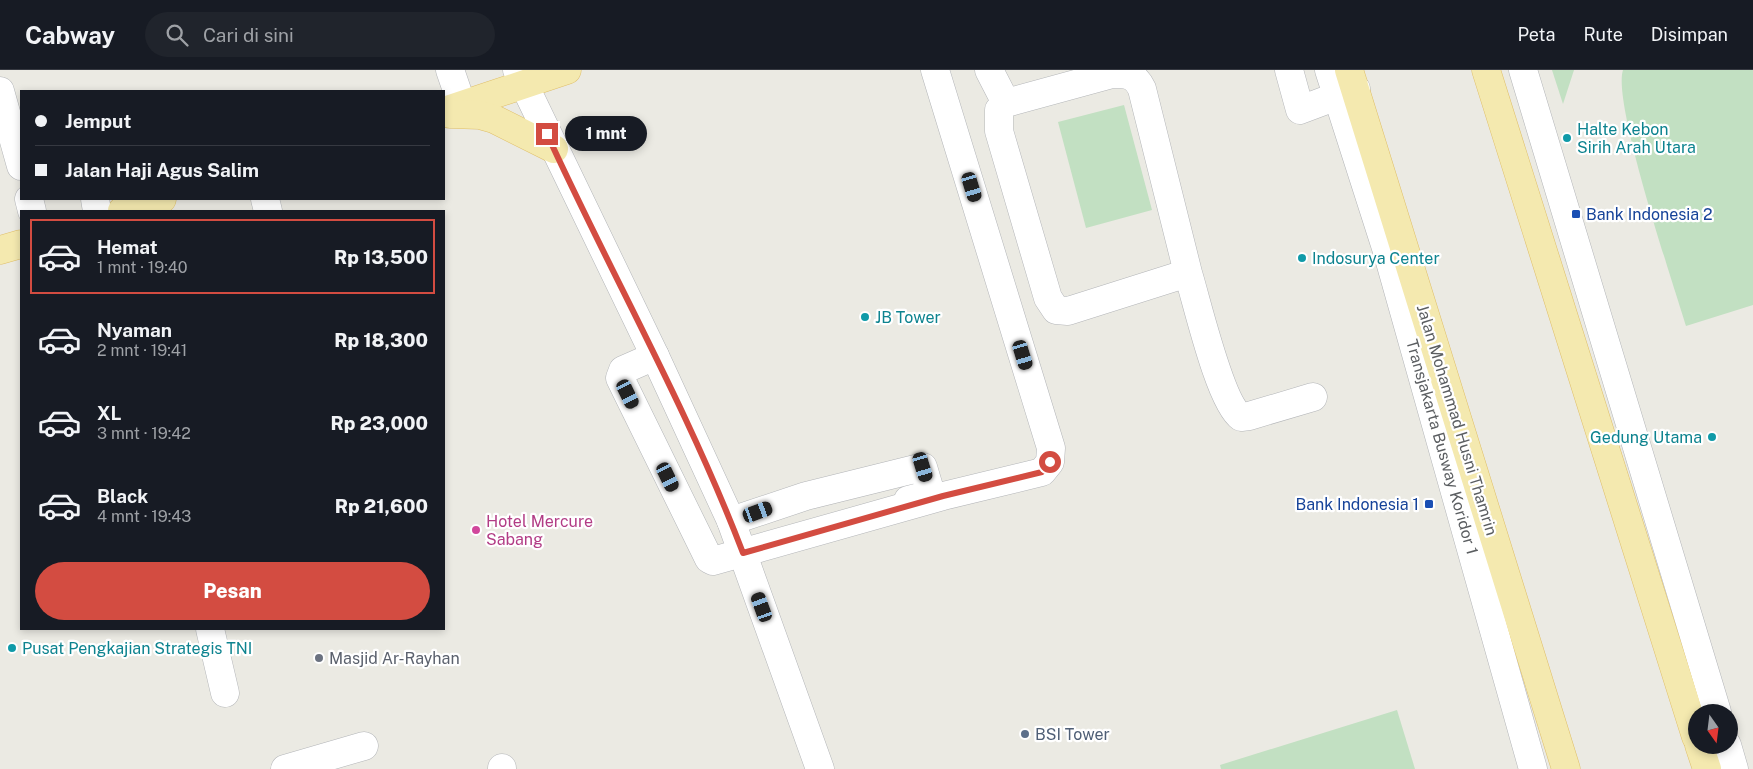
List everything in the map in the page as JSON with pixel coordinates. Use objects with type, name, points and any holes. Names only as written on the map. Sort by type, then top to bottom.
[{"type":"main road","points":[[450,110],[520,77],[567,70]]},
{"type":"main road","points":[[1486,70],[1688,712]]},
{"type":"main road","name":"Jalan Mohammad Husni Thamrin","points":[[1348,85],[1566,769]]},
{"type":"main road","points":[[450,110],[494,119],[554,149]]},
{"type":"main road","points":[[125,210],[159,200]]},
{"type":"main road","points":[[0,250],[20,244]]},
{"type":"main road","points":[[1702,754],[1706,769]]},
{"type":"street","points":[[450,70],[450,110]]},
{"type":"street","points":[[655,356],[623,370],[620,378],[708,559],[718,560],[1042,472],[1050,462],[1051,448],[935,70]]},
{"type":"street","points":[[989,70],[1006,103]]},
{"type":"street","points":[[1289,70],[1300,110],[1348,85]]},
{"type":"street","name":"Transjakarta Busway Koridor 1","points":[[1329,70],[1348,85],[1387,251],[1533,769]]},
{"type":"street","points":[[1523,70],[1715,704]]},
{"type":"street","points":[[1188,273],[1068,311],[1056,310],[1048,298],[999,131],[999,110],[1006,103],[1112,74],[1128,74],[1137,79],[1142,89],[1188,273],[1221,384],[1234,413],[1241,417],[1249,416],[1313,397]]},
{"type":"street","points":[[520,77],[655,356],[731,521],[820,769]]},
{"type":"street","points":[[0,91],[20,162]]},
{"type":"street","points":[[731,521],[806,496],[923,467],[931,494],[824,523],[812,533]]},
{"type":"street","points":[[210,630],[225,693]]},
{"type":"street","points":[[285,769],[364,746]]},
{"type":"street","points":[[1730,754],[1734,769]]},
{"type":"green space","points":[[1552,70],[1574,70],[1563,104]]},
{"type":"green space","points":[[1623,70],[1753,70],[1753,305],[1686,326],[1657,235],[1635,154],[1626,117],[1622,88]]},
{"type":"green space","points":[[1124,105],[1152,210],[1086,228],[1058,122]]},
{"type":"green space","points":[[1397,710],[1415,769],[1221,769],[1220,765]]},
{"type":"place","name":"Halte Kebon Sirih Arah Utara","points":[[1567,138]]},
{"type":"place","name":"Bank Indonesia 2","points":[[1576,214]]},
{"type":"place","name":"Indosurya Center","points":[[1302,258]]},
{"type":"place","name":"JB Tower","points":[[865,317]]},
{"type":"place","name":"Gedung Utama","points":[[1712,437]]},
{"type":"place","name":"Bank Indonesia 1","points":[[1429,504]]},
{"type":"place","name":"Hotel Mercure Sabang","points":[[476,530]]},
{"type":"place","name":"Pusat Pengkajian Strategis TNI","points":[[12,648]]},
{"type":"place","name":"Masjid Ar-Rayhan","points":[[319,658]]},
{"type":"place","name":"BSI Tower","points":[[1025,734]]},
{"type":"route","points":[[547,134],[655,356],[731,521],[743,553],[943,496],[1042,472],[1050,462]]}]
